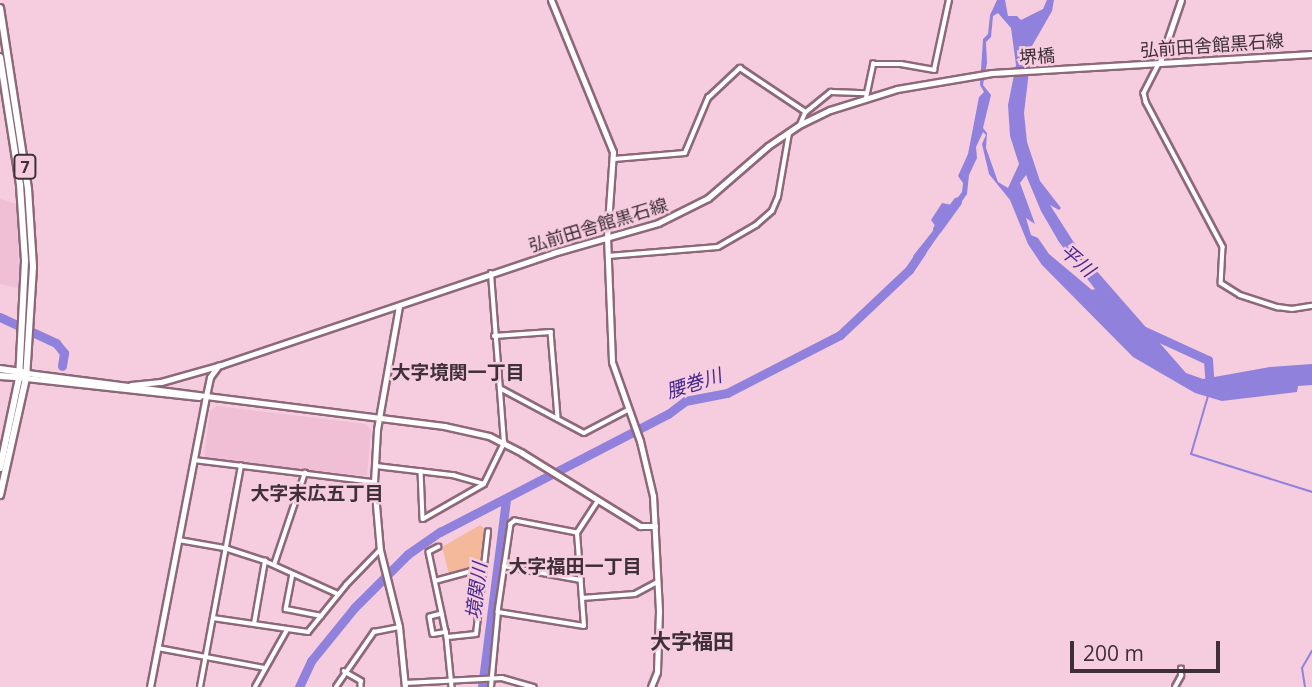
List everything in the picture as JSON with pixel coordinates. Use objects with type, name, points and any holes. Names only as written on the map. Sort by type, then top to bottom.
[{"type":"main road","points":[[551,0],[614,159],[607,237],[612,362],[640,441],[651,486],[655,526],[658,582],[657,672],[650,687]]},
{"type":"main road","points":[[1160,62],[1181,0]]},
{"type":"main road","name":"7","points":[[0,8],[28,189],[32,238],[30,341],[0,495]]},
{"type":"main road","name":"弘前田舎館黒石線","points":[[1113,65],[1312,54]]},
{"type":"main road","name":"7","points":[[0,57],[21,199],[25,261],[23,375],[0,468]]},
{"type":"main road","name":"堺橋","points":[[963,76],[1113,65]]},
{"type":"main road","name":"弘前田舎館黒石線","points":[[131,386],[161,382],[221,365],[491,273],[659,223],[687,211],[728,183],[801,124],[866,96],[963,76]]},
{"type":"main road","points":[[399,306],[379,418],[374,482],[380,550],[398,627],[405,685]]},
{"type":"main road","points":[[150,687],[206,396],[213,371],[221,365]]},
{"type":"main road","points":[[0,369],[23,375],[467,430],[503,443],[640,526],[655,526]]},
{"type":"main road","points":[[0,376],[23,375]]},
{"type":"main road","name":"弘前田舎館黒石線","points":[[23,375],[206,396]]},
{"type":"street","points":[[801,124],[806,112],[831,92],[866,96],[873,64],[901,64],[934,70],[948,0]]},
{"type":"street","points":[[1160,62],[1144,93],[1146,102],[1223,247],[1221,283],[1240,295],[1278,307],[1292,309],[1312,306]]},
{"type":"street","points":[[614,159],[685,153],[708,98],[740,68],[806,112]]},
{"type":"street","points":[[608,256],[718,247],[756,225],[772,211],[778,197],[789,131]]},
{"type":"street","points":[[421,471],[423,519],[484,484],[503,443],[491,273]]},
{"type":"street","points":[[494,336],[551,332],[558,418]]},
{"type":"street","points":[[500,388],[584,433],[628,410]]},
{"type":"street","points":[[194,460],[374,482]]},
{"type":"street","points":[[200,687],[241,466]]},
{"type":"street","points":[[374,466],[453,475],[484,484]]},
{"type":"street","points":[[274,565],[305,473]]},
{"type":"street","points":[[498,612],[584,626],[577,533],[598,501]]},
{"type":"street","points":[[491,687],[509,529],[515,521],[577,533]]},
{"type":"street","points":[[442,614],[430,617],[433,634],[476,634],[488,532]]},
{"type":"street","points":[[178,540],[225,548],[265,561],[338,594]]},
{"type":"street","points":[[439,547],[429,552],[447,635],[452,687]]},
{"type":"street","points":[[213,618],[308,632],[338,594],[380,550]]},
{"type":"street","points":[[254,624],[265,561]]},
{"type":"street","points":[[504,566],[581,580]]},
{"type":"street","points":[[435,581],[483,568]]},
{"type":"street","points":[[293,574],[286,609],[321,616]]},
{"type":"street","points":[[582,598],[635,594],[658,582]]},
{"type":"street","points":[[336,687],[344,671],[374,632],[398,627]]},
{"type":"street","points":[[255,687],[286,630]]},
{"type":"street","points":[[158,648],[265,668]]},
{"type":"street","points":[[1175,687],[1181,670]]},
{"type":"street","points":[[344,671],[361,681],[361,687]]},
{"type":"street","points":[[405,685],[491,678],[534,687]]},
{"type":"shaded area","points":[[0,199],[17,204],[19,288],[0,284]]},
{"type":"shaded area","points":[[217,406],[366,424],[371,430],[367,476],[204,458],[210,411]]},
{"type":"shaded area","points":[[480,525],[486,530],[481,565],[449,574],[442,547]]},
{"type":"water","points":[[997,0],[1005,0],[1008,16],[1017,16],[1021,20],[1043,9],[1047,0],[1054,0],[1052,11],[1032,46],[1024,113],[1027,142],[1040,181],[1061,208],[1059,210],[1050,205],[1080,252],[1186,373],[1203,379],[1270,367],[1312,364],[1312,385],[1298,386],[1297,392],[1222,401],[1195,393],[1133,357],[1042,265],[1028,244],[1010,200],[989,174],[982,144],[986,135],[983,132],[976,147],[977,158],[969,175],[967,194],[918,265],[913,256],[936,227],[931,220],[942,203],[952,205],[962,192],[963,183],[958,176],[968,154],[979,97],[984,92],[980,85],[983,39],[988,34],[990,15]],"holes":[[[998,13],[1011,28],[1016,65],[1008,105],[1010,136],[1019,164],[1008,188],[998,182],[986,148],[987,133],[983,128],[991,95],[983,85],[987,63],[986,42],[991,37],[993,16]],[[1026,175],[1041,211],[1059,242],[1095,289],[1092,290],[1049,254],[1038,238],[1031,235],[1026,218],[1035,224],[1020,183]]]},
{"type":"waterway","name":"腰巻川","points":[[937,229],[957,201]]},
{"type":"waterway","name":"腰巻川","points":[[299,687],[311,661],[354,608],[408,554],[440,532],[668,414],[685,401],[727,393],[840,335],[909,270],[921,252]]},
{"type":"waterway","points":[[0,317],[56,343],[64,353],[62,366]]},
{"type":"waterway","name":"平川","points":[[1138,328],[1208,360],[1210,388]]},
{"type":"waterway","points":[[1208,396],[1191,454],[1312,492]]},
{"type":"waterway","name":"境関川","points":[[482,687],[506,499]]},
{"type":"waterway","points":[[1305,687],[1302,668],[1312,651]]},
{"type":"district","name":"大字境関一丁目","points":[[458,373]]},
{"type":"district","name":"大字末広五丁目","points":[[317,494]]},
{"type":"district","name":"大字福田一丁目","points":[[575,567]]},
{"type":"district","name":"大字福田","points":[[692,641]]}]
